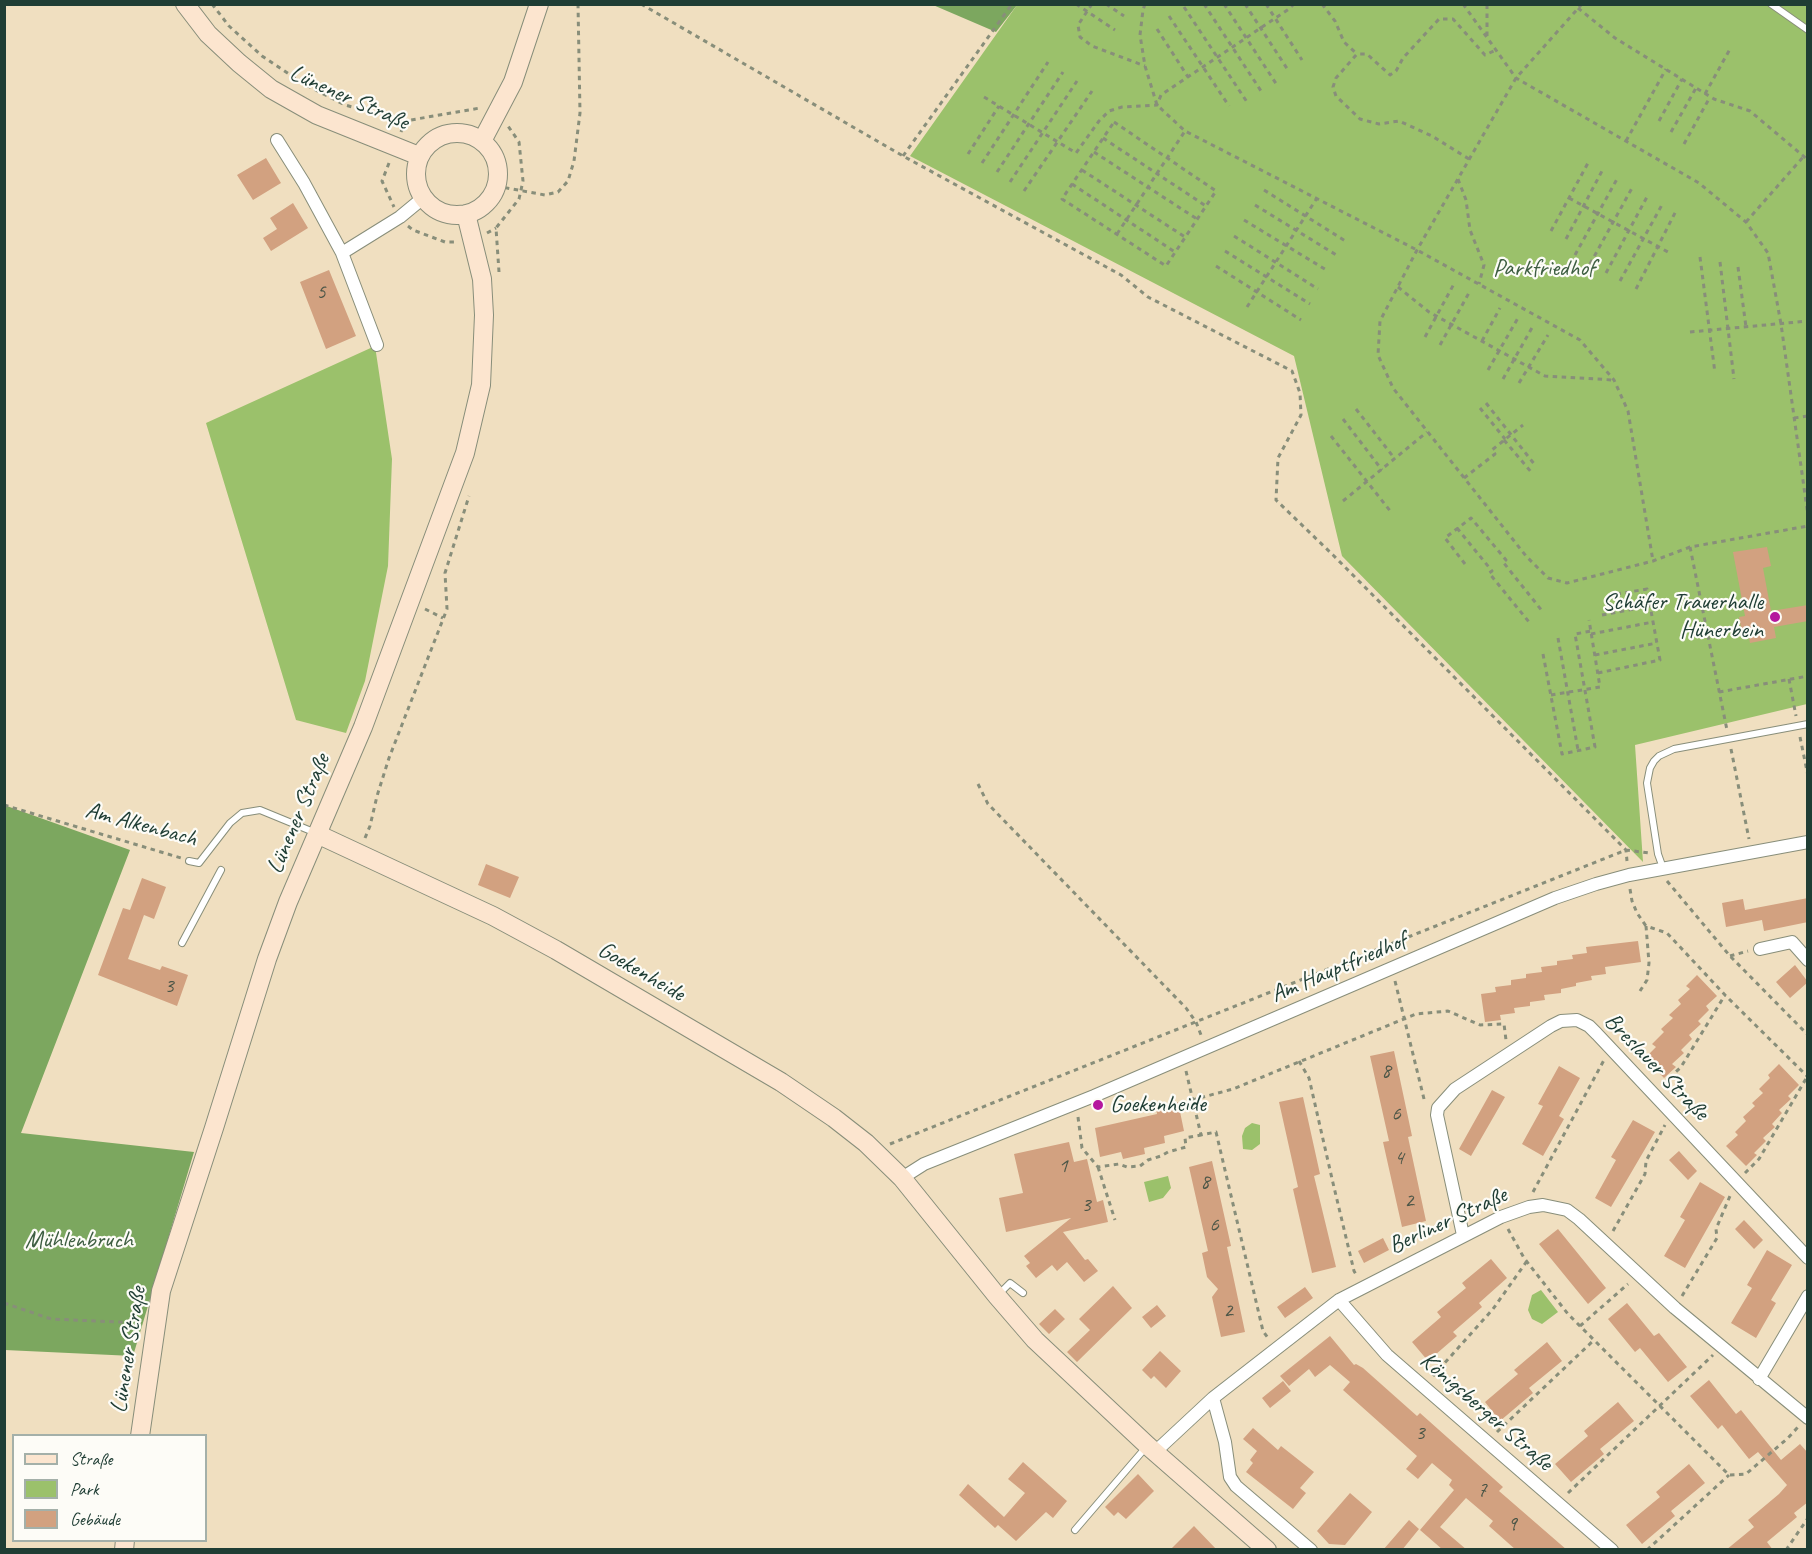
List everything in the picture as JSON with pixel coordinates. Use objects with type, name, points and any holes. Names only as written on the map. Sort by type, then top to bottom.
[{"type":"main road","name":"Lünener Straße","points":[[185,4],[208,34],[238,63],[271,89],[317,115],[419,156]]},
{"type":"main road","points":[[482,141],[513,82],[539,4]]},
{"type":"main road","points":[[447,133],[465,133],[482,141],[496,161],[498,169],[496,186],[488,201],[482,207],[466,214],[456,215],[438,211],[423,198],[416,182],[415,173],[419,156],[430,141],[447,133]]},
{"type":"main road","name":"Lünener Straße","points":[[140,1434],[160,1292],[267,959],[288,902],[363,727],[465,453],[481,385],[484,315],[482,279],[466,214]]},
{"type":"main road","name":"Goekenheide","points":[[318,834],[484,912],[555,950],[781,1082],[834,1118],[902,1178],[997,1296],[1055,1360],[1151,1449],[1267,1550]]},
{"type":"street","points":[[277,140],[304,183],[342,253],[377,345]]},
{"type":"street","points":[[342,253],[400,217],[423,198]]},
{"type":"street","name":"Am Hauptfriedhof","points":[[902,1178],[924,1164],[1076,1103],[1555,898],[1629,875],[1808,842]]},
{"type":"street","points":[[1760,949],[1792,942],[1808,960]]},
{"type":"street","name":"Breslauer Straße","points":[[1437,1115],[1443,1101],[1455,1089],[1551,1026],[1569,1020],[1584,1022],[1808,1258]]},
{"type":"street","points":[[1437,1115],[1463,1235]]},
{"type":"street","name":"Berliner Straße","points":[[1151,1449],[1339,1300],[1501,1217],[1529,1207],[1543,1205],[1567,1210],[1720,1347],[1807,1418]]},
{"type":"street","points":[[1759,1378],[1808,1296]]},
{"type":"street","name":"Königsberger Straße","points":[[1339,1300],[1387,1355],[1612,1550]]},
{"type":"street","points":[[1213,1398],[1225,1442],[1230,1477],[1236,1486],[1311,1550]]},
{"type":"lane","points":[[1771,4],[1808,30]]},
{"type":"lane","points":[[1663,868],[1658,854],[1647,777],[1654,761],[1659,756],[1674,749],[1808,724]]},
{"type":"lane","name":"Am Alkenbach","points":[[189,861],[199,863],[230,823],[242,813],[260,810],[318,834]]},
{"type":"lane","points":[[182,943],[220,870]]},
{"type":"lane","points":[[997,1296],[1010,1283],[1023,1293]]},
{"type":"lane","points":[[1075,1530],[1151,1449]]},
{"type":"path","points":[[212,4],[229,26],[262,56],[304,84],[345,105],[405,122],[479,108],[509,127],[519,142],[523,164],[522,190],[519,199],[496,228],[472,239],[445,242],[413,230],[400,217],[382,181],[405,122]]},
{"type":"path","points":[[496,186],[545,195],[558,192],[568,181],[574,161],[580,113],[578,4]]},
{"type":"path","points":[[641,4],[903,156],[1121,275],[1148,297],[1292,371],[1300,393],[1301,415],[1278,458],[1276,500],[1626,850]]},
{"type":"path","points":[[903,156],[1012,4]]},
{"type":"path","points":[[1076,4],[1115,30]]},
{"type":"path","points":[[1092,4],[1078,26],[1080,37],[1092,46],[1145,66]]},
{"type":"path","points":[[1106,4],[1124,16]]},
{"type":"path","points":[[1145,4],[1140,35],[1145,66],[1157,105],[1185,131],[1417,250],[1580,340],[1614,380],[1628,411],[1653,561]]},
{"type":"path","points":[[1204,4],[1263,94]]},
{"type":"path","points":[[1224,4],[1277,84]]},
{"type":"path","points":[[1245,4],[1288,70]]},
{"type":"path","points":[[1266,4],[1302,60]]},
{"type":"path","points":[[1157,105],[1161,94],[1294,4]]},
{"type":"path","points":[[1322,4],[1335,21],[1344,42],[1357,54],[1367,54],[1390,75],[1396,71],[1403,57],[1439,19],[1453,19],[1485,55],[1496,50]]},
{"type":"path","points":[[1463,4],[1516,78],[1699,183],[1746,222],[1768,253],[1781,324],[1808,516]]},
{"type":"path","points":[[1486,37],[1487,4]]},
{"type":"path","points":[[1581,4],[1516,78],[1469,159],[1380,321],[1378,355],[1393,388],[1526,556],[1548,578],[1567,584],[1653,561],[1690,547],[1808,525]]},
{"type":"path","points":[[1184,7],[1246,102]]},
{"type":"path","points":[[1578,8],[1615,38],[1710,97],[1750,111],[1806,158],[1746,222]]},
{"type":"path","points":[[1170,16],[1229,106]]},
{"type":"path","points":[[1157,29],[1188,77]]},
{"type":"path","points":[[1705,94],[1730,49]]},
{"type":"path","points":[[1357,54],[1336,78],[1333,87],[1336,96],[1360,119],[1379,124],[1399,121],[1432,136],[1469,159]]},
{"type":"path","points":[[982,163],[1048,62]]},
{"type":"path","points":[[1626,141],[1666,69]]},
{"type":"path","points":[[997,172],[1063,72]]},
{"type":"path","points":[[1659,122],[1682,79]]},
{"type":"path","points":[[1010,182],[1077,81]]},
{"type":"path","points":[[1671,132],[1696,88]]},
{"type":"path","points":[[1024,191],[1092,91]]},
{"type":"path","points":[[984,97],[1076,153],[1109,111],[1122,107],[1157,105]]},
{"type":"path","points":[[1684,144],[1710,97]]},
{"type":"path","points":[[968,154],[999,106]]},
{"type":"path","points":[[1114,122],[1216,191],[1166,266],[1062,199],[1103,138],[1114,122]]},
{"type":"path","points":[[1116,234],[1185,131]]},
{"type":"path","points":[[1103,138],[1206,206]]},
{"type":"path","points":[[1094,152],[1197,219]]},
{"type":"path","points":[[1551,231],[1588,164]]},
{"type":"path","points":[[1082,170],[1185,237]]},
{"type":"path","points":[[1566,239],[1602,171]]},
{"type":"path","points":[[1458,179],[1466,200],[1470,230],[1484,265],[1479,284]]},
{"type":"path","points":[[1575,255],[1617,179]]},
{"type":"path","points":[[1072,184],[1175,252]]},
{"type":"path","points":[[1590,264],[1632,188]]},
{"type":"path","points":[[1264,190],[1347,242]]},
{"type":"path","points":[[1606,273],[1648,195]]},
{"type":"path","points":[[1247,307],[1317,198]]},
{"type":"path","points":[[1569,198],[1668,252]]},
{"type":"path","points":[[1620,281],[1663,203]]},
{"type":"path","points":[[1255,205],[1338,256]]},
{"type":"path","points":[[1636,289],[1676,211]]},
{"type":"path","points":[[1244,220],[1328,271]]},
{"type":"path","points":[[1234,236],[1318,288]]},
{"type":"path","points":[[1225,251],[1310,304]]},
{"type":"path","points":[[1700,257],[1715,373]]},
{"type":"path","points":[[1719,262],[1734,378]]},
{"type":"path","points":[[1216,266],[1301,320]]},
{"type":"path","points":[[1738,267],[1746,327]]},
{"type":"path","points":[[1425,337],[1455,282]]},
{"type":"path","points":[[1398,287],[1437,316],[1545,376],[1614,380]]},
{"type":"path","points":[[1440,345],[1470,291]]},
{"type":"path","points":[[1482,341],[1500,308]]},
{"type":"path","points":[[1488,370],[1518,318]]},
{"type":"path","points":[[1690,332],[1808,321]]},
{"type":"path","points":[[1503,379],[1533,326]]},
{"type":"path","points":[[1520,383],[1548,335]]},
{"type":"path","points":[[1486,403],[1535,465]]},
{"type":"path","points":[[1480,408],[1532,473]]},
{"type":"path","points":[[1356,409],[1395,459]]},
{"type":"path","points":[[1794,418],[1808,416]]},
{"type":"path","points":[[1343,419],[1382,470]]},
{"type":"path","points":[[1464,478],[1495,454],[1492,450],[1523,425]]},
{"type":"path","points":[[1343,501],[1428,432]]},
{"type":"path","points":[[1331,436],[1391,512]]},
{"type":"path","points":[[1465,564],[1445,538],[1471,518],[1506,560],[1503,562],[1543,612]]},
{"type":"path","points":[[1458,528],[1492,571],[1489,573],[1529,622]]},
{"type":"path","points":[[1690,547],[1751,852]]},
{"type":"path","points":[[1598,673],[1660,660],[1647,589],[1611,595]]},
{"type":"path","points":[[1602,615],[1650,606]]},
{"type":"path","points":[[1551,695],[1600,687],[1589,620]]},
{"type":"path","points":[[1543,654],[1562,754],[1595,747],[1575,634],[1653,622]]},
{"type":"path","points":[[1558,638],[1578,750]]},
{"type":"path","points":[[1595,655],[1657,643]]},
{"type":"path","points":[[1719,692],[1808,675]]},
{"type":"path","points":[[978,784],[988,804],[1186,1008],[1196,1022]]},
{"type":"path","name":"Am Alkenbach","points":[[4,805],[189,861]]},
{"type":"path","points":[[875,1153],[892,1143],[1626,850],[1658,854]]},
{"type":"path","points":[[1663,868],[1670,886],[1730,956],[1808,1035]]},
{"type":"path","points":[[1629,875],[1632,901],[1646,926],[1649,963],[1647,980],[1640,991]]},
{"type":"path","points":[[1646,926],[1667,933],[1807,1077],[1759,1159],[1736,1182],[1716,1229],[1717,1238],[1675,1308]]},
{"type":"path","points":[[1730,956],[1760,949]]},
{"type":"path","points":[[1391,968],[1426,1103],[1437,1115]]},
{"type":"path","points":[[1653,1093],[1681,1067],[1725,995]]},
{"type":"path","points":[[1192,1100],[1233,1089],[1416,1014],[1448,1011],[1479,1025],[1504,1024],[1510,1053]]},
{"type":"path","points":[[1529,1207],[1534,1188],[1610,1048]]},
{"type":"path","points":[[1182,1058],[1201,1135]]},
{"type":"path","points":[[1299,1061],[1309,1078],[1354,1271],[1364,1286]]},
{"type":"path","points":[[1076,1103],[1082,1148],[1098,1167],[1115,1220]]},
{"type":"path","points":[[1606,1244],[1645,1174],[1646,1161],[1671,1113]]},
{"type":"path","points":[[1098,1167],[1119,1164],[1127,1167],[1140,1166],[1148,1160],[1186,1148],[1185,1138],[1216,1132],[1263,1331],[1276,1349]]},
{"type":"path","points":[[1501,1217],[1527,1262],[1568,1314],[1729,1475]]},
{"type":"path","points":[[1424,1387],[1492,1309],[1527,1262]]},
{"type":"path","points":[[1580,1326],[1638,1275]]},
{"type":"path","points":[[4,1303],[51,1319],[156,1323]]},
{"type":"path","points":[[1487,1442],[1594,1340]]},
{"type":"path","points":[[1557,1503],[1720,1347]]},
{"type":"path","points":[[1647,1550],[1729,1475],[1746,1474],[1788,1438],[1807,1418]]},
{"type":"path","points":[[1786,1550],[1808,1518]]},
{"type":"green space","points":[[933,5],[1017,5],[996,32]]},
{"type":"green space","name":"Parkfriedhof","points":[[1017,5],[1807,5],[1807,704],[1635,745],[1643,862],[1342,556],[1294,356],[910,156]]},
{"type":"green space","points":[[375,346],[392,459],[388,566],[365,681],[346,733],[296,720],[206,423]]},
{"type":"green space","name":"Mühlenbruch","points":[[4,805],[130,850],[21,1133],[194,1152],[133,1356],[5,1350]]},
{"type":"green space","points":[[1252,1123],[1260,1125],[1260,1144],[1252,1150],[1243,1149],[1242,1136],[1245,1128]]},
{"type":"green space","points":[[1168,1176],[1171,1188],[1163,1198],[1149,1202],[1144,1182]]},
{"type":"green space","points":[[1541,1290],[1558,1312],[1542,1324],[1532,1319],[1528,1310],[1532,1295]]},
{"type":"building","points":[[266,158],[281,183],[253,200],[237,175]]},
{"type":"building","points":[[293,203],[308,228],[271,251],[263,238],[277,229],[270,218]]},
{"type":"building","points":[[329,270],[356,336],[326,349],[300,282]]},
{"type":"building","name":"Schäfer Trauerhalle Hünerbein","points":[[1767,547],[1771,566],[1763,568],[1771,611],[1808,605],[1808,621],[1774,627],[1776,638],[1750,643],[1748,632],[1742,633],[1739,617],[1745,616],[1733,552]]},
{"type":"building","points":[[486,864],[519,877],[510,898],[478,885]]},
{"type":"building","points":[[142,878],[166,887],[154,919],[144,915],[128,959],[160,970],[162,966],[188,975],[177,1006],[98,975],[123,908],[130,910]]},
{"type":"building","points":[[1808,898],[1808,922],[1764,931],[1762,920],[1726,927],[1722,903],[1743,899],[1745,910]]},
{"type":"building","points":[[1638,941],[1641,962],[1605,967],[1606,974],[1591,976],[1592,980],[1561,989],[1561,993],[1544,995],[1545,1000],[1530,1002],[1530,1006],[1514,1008],[1515,1013],[1500,1015],[1501,1020],[1485,1022],[1481,994],[1496,992],[1495,987],[1511,985],[1511,980],[1526,978],[1526,974],[1542,972],[1541,967],[1557,965],[1557,961],[1573,959],[1572,955],[1587,953],[1586,947]]},
{"type":"building","points":[[1795,965],[1808,982],[1790,998],[1776,982]]},
{"type":"building","points":[[1697,975],[1717,996],[1706,1006],[1709,1010],[1698,1021],[1701,1024],[1689,1035],[1692,1039],[1681,1050],[1684,1053],[1672,1064],[1676,1067],[1664,1078],[1645,1058],[1656,1047],[1652,1044],[1664,1032],[1661,1029],[1673,1018],[1669,1015],[1681,1004],[1678,1000],[1690,989],[1686,986]]},
{"type":"building","points":[[1394,1051],[1412,1136],[1408,1137],[1426,1221],[1402,1227],[1383,1142],[1389,1141],[1370,1056]]},
{"type":"building","points":[[1779,1064],[1799,1085],[1788,1096],[1791,1099],[1779,1110],[1782,1113],[1772,1124],[1775,1127],[1763,1138],[1766,1141],[1754,1153],[1757,1155],[1746,1166],[1726,1146],[1738,1135],[1735,1132],[1746,1121],[1743,1117],[1755,1106],[1752,1103],[1763,1093],[1759,1089]]},
{"type":"building","points":[[1559,1066],[1580,1078],[1559,1116],[1564,1119],[1543,1156],[1522,1144],[1543,1106],[1538,1104]]},
{"type":"building","points":[[1492,1090],[1505,1097],[1471,1156],[1459,1149]]},
{"type":"building","points":[[1303,1097],[1320,1174],[1314,1176],[1336,1267],[1312,1273],[1293,1189],[1298,1187],[1279,1102]]},
{"type":"building","points":[[1178,1102],[1184,1131],[1164,1136],[1165,1143],[1144,1148],[1145,1154],[1123,1159],[1121,1152],[1100,1157],[1095,1128],[1157,1114],[1156,1107]]},
{"type":"building","points":[[1633,1120],[1655,1132],[1611,1207],[1595,1198],[1616,1160],[1611,1157]]},
{"type":"building","points":[[1069,1142],[1074,1162],[1087,1159],[1097,1202],[1103,1200],[1108,1222],[1063,1232],[1085,1260],[1088,1259],[1098,1271],[1084,1282],[1067,1262],[1057,1271],[1052,1265],[1036,1278],[1026,1266],[1030,1263],[1024,1256],[1071,1218],[1006,1232],[999,1198],[1023,1193],[1014,1154]]},
{"type":"building","points":[[1679,1151],[1697,1171],[1688,1180],[1669,1160]]},
{"type":"building","points":[[1212,1161],[1231,1246],[1227,1247],[1245,1332],[1221,1337],[1212,1297],[1218,1289],[1207,1277],[1202,1253],[1208,1251],[1189,1167]]},
{"type":"building","points":[[1700,1182],[1725,1197],[1685,1268],[1664,1256],[1685,1220],[1680,1217]]},
{"type":"building","points":[[1744,1220],[1763,1240],[1754,1249],[1735,1229]]},
{"type":"building","points":[[1558,1229],[1606,1288],[1588,1304],[1539,1244]]},
{"type":"building","points":[[1383,1238],[1389,1250],[1364,1263],[1358,1251]]},
{"type":"building","points":[[1767,1250],[1792,1265],[1771,1300],[1776,1303],[1756,1338],[1731,1323],[1752,1288],[1747,1285]]},
{"type":"building","points":[[1491,1259],[1507,1278],[1479,1303],[1482,1307],[1453,1332],[1457,1336],[1428,1361],[1412,1342],[1441,1317],[1437,1312],[1466,1288],[1462,1283]]},
{"type":"building","points":[[1113,1286],[1132,1308],[1077,1362],[1067,1352],[1090,1330],[1079,1319]]},
{"type":"building","points":[[1305,1287],[1313,1298],[1285,1318],[1277,1307]]},
{"type":"building","points":[[1627,1303],[1654,1336],[1659,1333],[1687,1367],[1668,1382],[1640,1348],[1635,1352],[1608,1319]]},
{"type":"building","points":[[1157,1305],[1166,1316],[1151,1328],[1142,1317]]},
{"type":"building","points":[[1055,1309],[1065,1319],[1049,1334],[1039,1324]]},
{"type":"building","points":[[1330,1336],[1354,1365],[1363,1368],[1417,1416],[1420,1413],[1503,1487],[1499,1491],[1567,1550],[1516,1550],[1489,1526],[1493,1521],[1466,1498],[1440,1527],[1467,1550],[1443,1550],[1420,1530],[1454,1490],[1449,1485],[1452,1480],[1432,1463],[1418,1479],[1406,1469],[1417,1456],[1343,1390],[1350,1382],[1330,1365],[1315,1377],[1309,1369],[1289,1386],[1280,1376]]},
{"type":"building","points":[[1547,1342],[1562,1361],[1529,1388],[1533,1393],[1500,1421],[1485,1402],[1518,1374],[1514,1370]]},
{"type":"building","points":[[1160,1351],[1181,1371],[1166,1388],[1154,1376],[1151,1379],[1142,1370]]},
{"type":"building","points":[[1709,1380],[1736,1414],[1741,1410],[1781,1460],[1800,1444],[1808,1453],[1808,1502],[1794,1513],[1797,1517],[1767,1542],[1773,1550],[1726,1550],[1754,1527],[1748,1520],[1787,1485],[1758,1452],[1749,1459],[1722,1425],[1718,1429],[1690,1396]]},
{"type":"building","points":[[1283,1381],[1291,1391],[1270,1408],[1262,1398]]},
{"type":"building","points":[[1618,1402],[1634,1421],[1600,1449],[1604,1454],[1571,1482],[1555,1464],[1588,1436],[1584,1431]]},
{"type":"building","points":[[1253,1428],[1278,1450],[1281,1446],[1314,1472],[1300,1488],[1306,1493],[1293,1509],[1246,1472],[1253,1463],[1250,1460],[1257,1451],[1243,1439]]},
{"type":"building","points":[[1023,1462],[1067,1501],[1053,1518],[1046,1512],[1016,1541],[998,1525],[995,1528],[959,1495],[968,1484],[1004,1517],[1025,1493],[1008,1479]]},
{"type":"building","points":[[1689,1464],[1705,1483],[1671,1511],[1675,1516],[1642,1544],[1626,1525],[1660,1497],[1656,1492]]},
{"type":"building","points":[[1138,1474],[1154,1491],[1126,1519],[1118,1512],[1114,1516],[1105,1507]]},
{"type":"building","points":[[1350,1493],[1372,1512],[1345,1545],[1329,1544],[1317,1531]]},
{"type":"building","points":[[1409,1520],[1419,1529],[1402,1550],[1383,1550]]},
{"type":"building","points":[[1194,1526],[1217,1550],[1170,1550]]},
{"type":"place","name":"Schäfer Trauerhalle Hünerbein","points":[[1775,617]]},
{"type":"place","name":"Goekenheide","points":[[1098,1105]]}]
